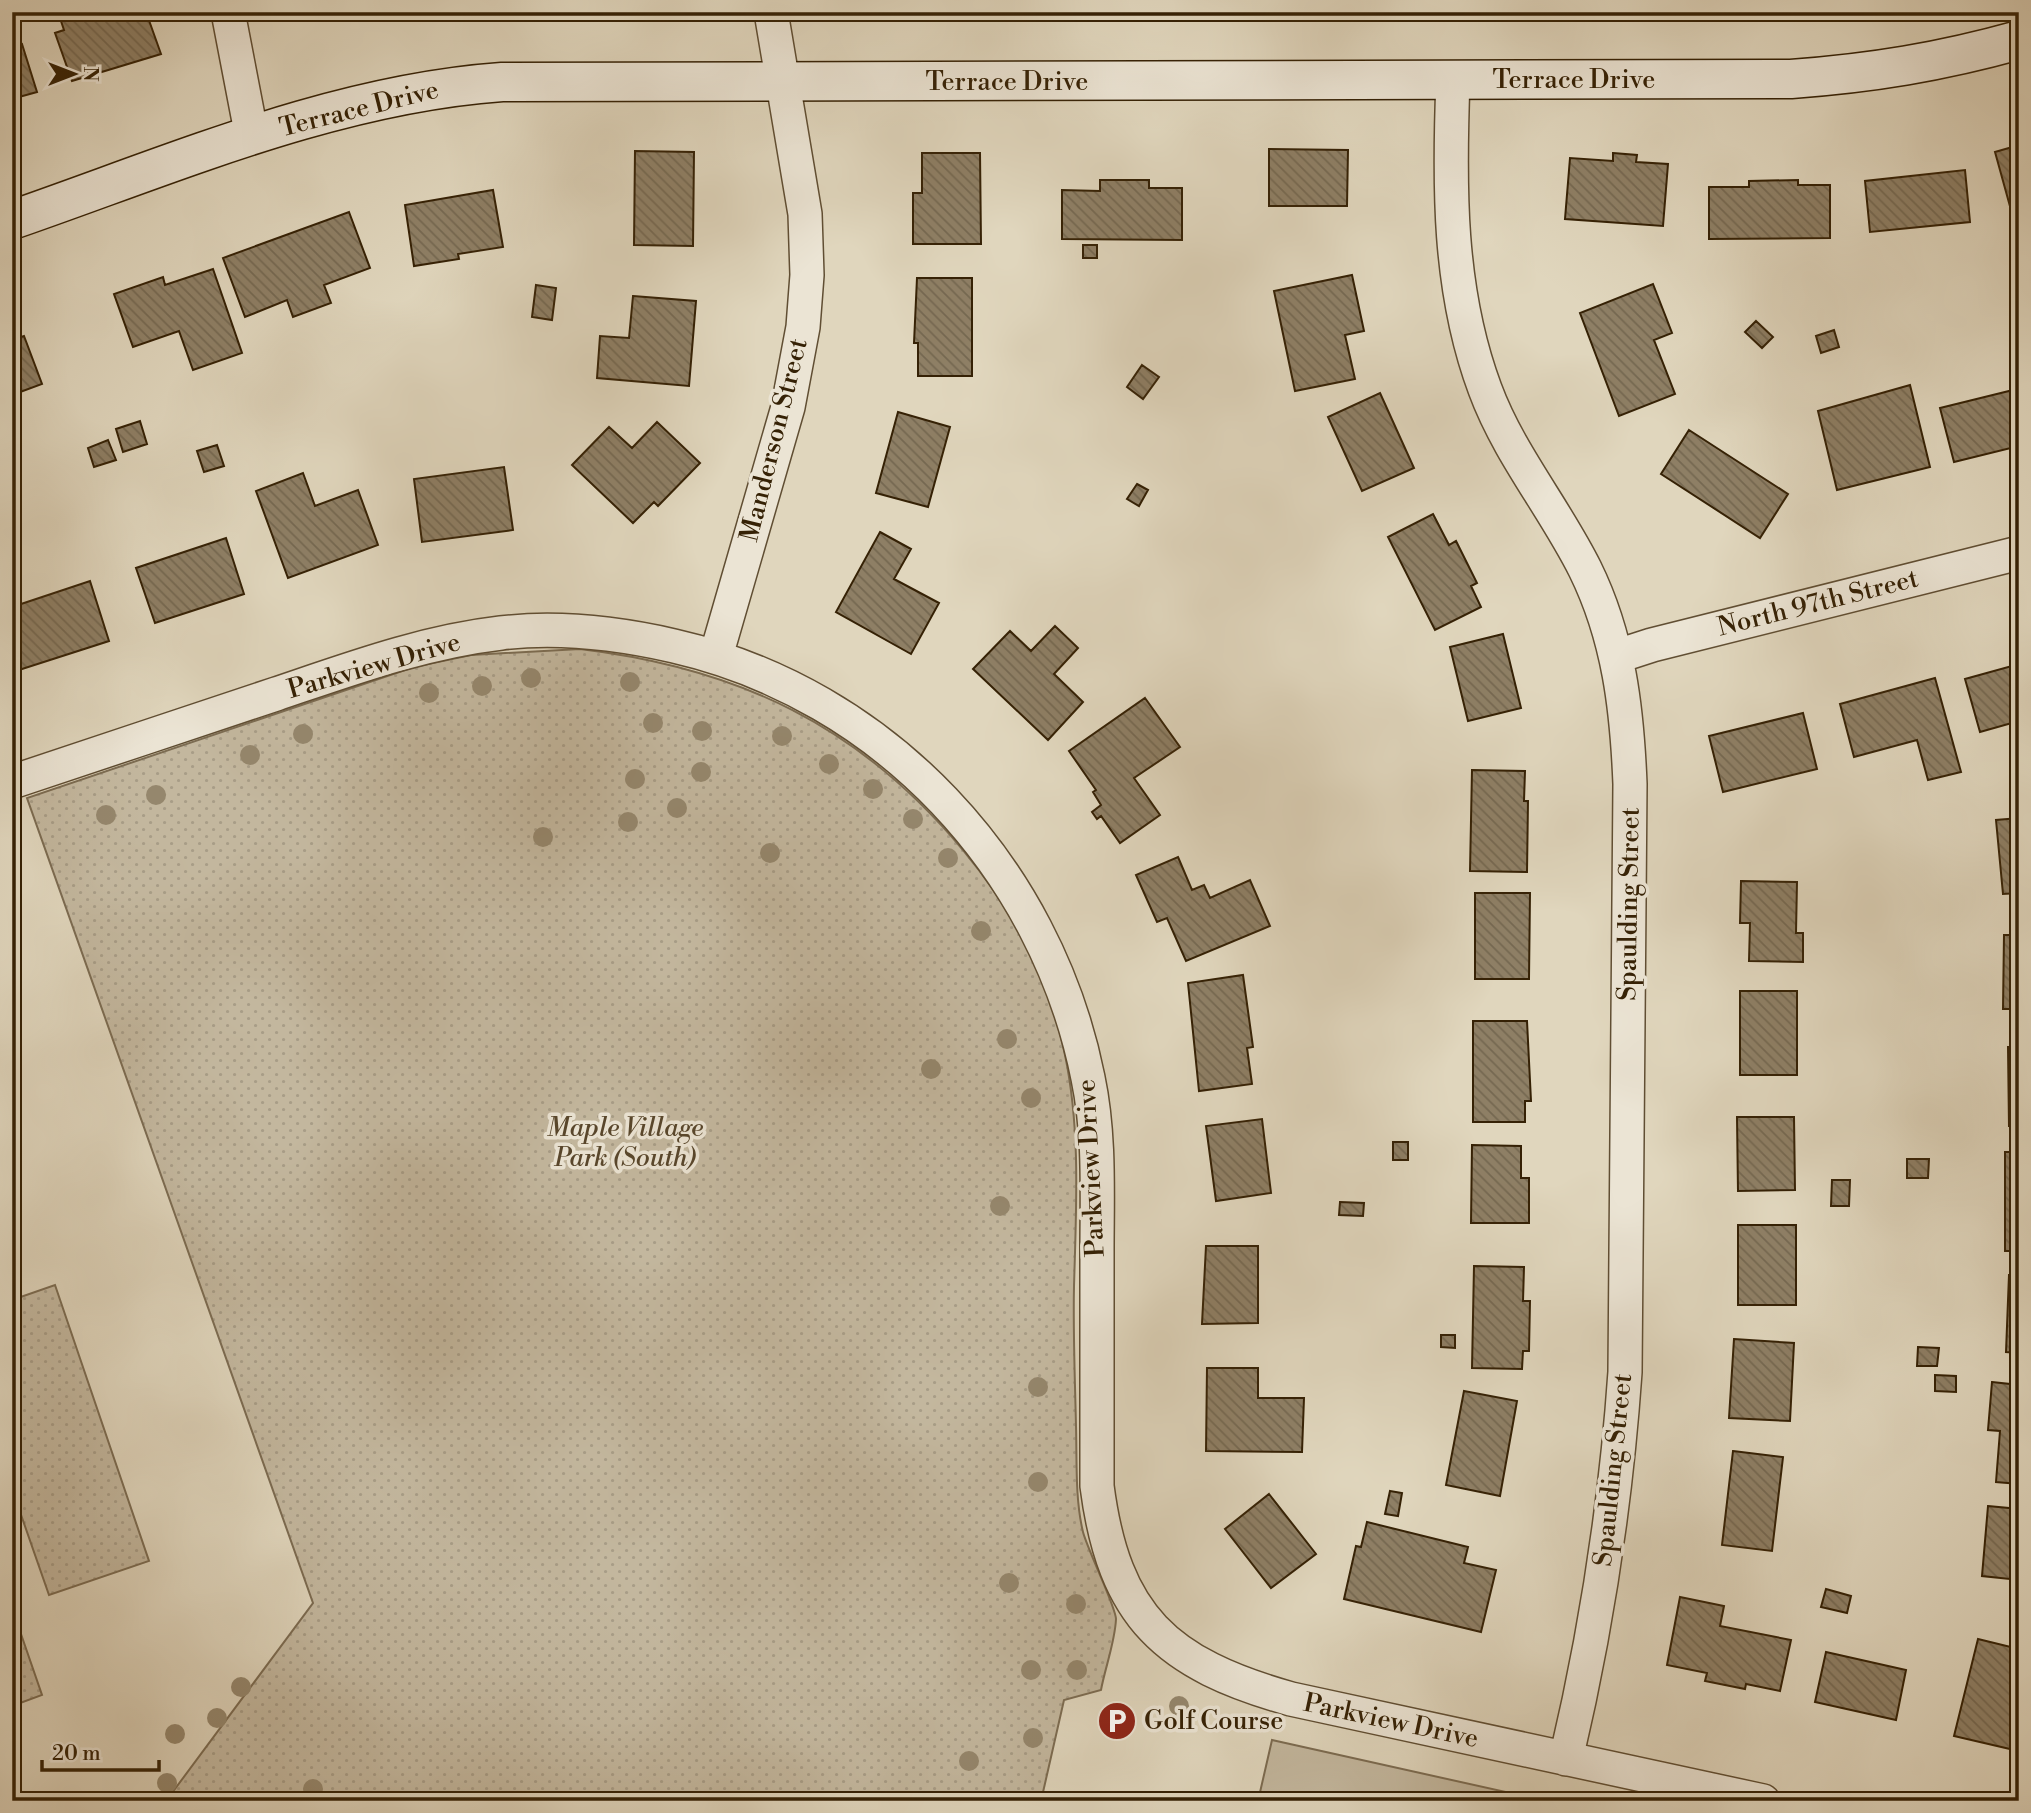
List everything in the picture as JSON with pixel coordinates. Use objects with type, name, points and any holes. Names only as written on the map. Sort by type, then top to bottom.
[{"type":"street","points":[[228,12],[252,137]]},
{"type":"street","name":"Manderson Street","points":[[716,656],[788,407],[803,327],[807,275],[804,214],[771,12]]},
{"type":"street","name":"Terrace Drive","points":[[12,219],[252,137],[372,100],[446,86],[502,82],[1791,79],[1877,72],[1950,59],[2019,40]]},
{"type":"street","name":"Spaulding Street","points":[[1453,80],[1454,252],[1470,344],[1506,436],[1585,570],[1618,656],[1628,713],[1630,784],[1625,1372],[1619,1465],[1587,1669],[1566,1759]]},
{"type":"street","name":"North 97th Street","points":[[1618,656],[1652,645],[2019,553]]},
{"type":"street","name":"Parkview Drive","points":[[12,782],[427,645],[503,632],[569,630],[640,638],[716,656],[827,706],[876,738],[918,772],[956,811],[990,853],[1019,897],[1049,956],[1081,1044],[1094,1120],[1097,1486],[1103,1532],[1127,1594],[1150,1626],[1185,1657],[1242,1686],[1291,1699],[1763,1801]]},
{"type":"green space","name":"Maple Village Park (South)","points":[[580,649],[638,658],[692,671],[744,688],[792,710],[838,737],[882,769],[923,807],[963,850],[998,896],[1027,946],[1050,999],[1065,1055],[1075,1142],[1074,1339],[1079,1506],[1083,1532],[1116,1619],[1101,1690],[1064,1700],[1041,1801],[166,1801],[313,1603],[27,798],[414,667],[471,655]]},
{"type":"green space","points":[[55,1285],[149,1561],[49,1595],[12,1489],[12,1300]]},
{"type":"green space","points":[[12,1608],[42,1695],[12,1706]]},
{"type":"green space","points":[[1272,1740],[1546,1801],[1258,1801]]},
{"type":"building","points":[[58,12],[92,12],[94,19],[113,12],[146,12],[161,54],[72,81],[55,33],[64,30]]},
{"type":"building","points":[[22,44],[37,92],[12,99],[12,47]]},
{"type":"building","points":[[2019,145],[2019,207],[2011,210],[1995,152]]},
{"type":"building","points":[[1269,149],[1348,150],[1347,206],[1269,206]]},
{"type":"building","points":[[635,151],[694,152],[693,246],[634,245]]},
{"type":"building","points":[[922,153],[980,153],[981,244],[913,244],[913,193],[922,193]]},
{"type":"building","points":[[1613,153],[1637,155],[1636,162],[1668,164],[1663,226],[1565,219],[1570,158],[1613,161]]},
{"type":"building","points":[[1965,170],[1970,222],[1870,232],[1865,181]]},
{"type":"building","points":[[1100,180],[1149,180],[1149,188],[1182,188],[1182,240],[1062,239],[1062,190],[1100,191]]},
{"type":"building","points":[[1798,180],[1798,185],[1830,185],[1830,238],[1709,239],[1709,187],[1749,187],[1749,181]]},
{"type":"building","points":[[493,190],[503,247],[458,254],[459,259],[414,266],[405,205]]},
{"type":"building","points":[[349,212],[370,268],[324,285],[331,303],[293,317],[287,300],[245,317],[223,258]]},
{"type":"building","points":[[1083,245],[1097,245],[1097,258],[1083,258]]},
{"type":"building","points":[[213,269],[242,353],[193,370],[179,331],[133,347],[114,294],[163,277],[165,285]]},
{"type":"building","points":[[1352,275],[1364,331],[1345,335],[1355,379],[1295,391],[1274,291]]},
{"type":"building","points":[[917,278],[972,278],[972,376],[918,376],[918,343],[914,343]]},
{"type":"building","points":[[1653,284],[1672,333],[1654,340],[1675,394],[1619,416],[1580,313]]},
{"type":"building","points":[[536,285],[556,288],[552,320],[532,317]]},
{"type":"building","points":[[633,296],[696,301],[689,386],[597,378],[600,336],[629,338]]},
{"type":"building","points":[[1756,321],[1773,337],[1762,348],[1745,332]]},
{"type":"building","points":[[1834,330],[1839,347],[1821,353],[1816,336]]},
{"type":"building","points":[[24,336],[42,384],[12,395],[12,340]]},
{"type":"building","points":[[1142,365],[1159,377],[1143,399],[1127,387]]},
{"type":"building","points":[[1910,385],[1930,467],[1837,490],[1818,411]]},
{"type":"building","points":[[2013,390],[2019,416],[2019,446],[1954,462],[1940,408]]},
{"type":"building","points":[[1380,393],[1414,468],[1362,491],[1328,417]]},
{"type":"building","points":[[898,412],[950,427],[928,507],[876,493]]},
{"type":"building","points":[[140,421],[147,444],[123,452],[116,429]]},
{"type":"building","points":[[657,422],[700,463],[658,506],[654,502],[633,523],[572,465],[609,427],[632,448]]},
{"type":"building","points":[[1689,430],[1788,494],[1760,538],[1661,474]]},
{"type":"building","points":[[108,440],[116,460],[94,467],[88,448]]},
{"type":"building","points":[[217,445],[224,466],[204,472],[197,451]]},
{"type":"building","points":[[504,467],[513,530],[422,542],[414,479]]},
{"type":"building","points":[[303,473],[315,506],[358,490],[378,545],[288,578],[256,491]]},
{"type":"building","points":[[1137,484],[1148,490],[1139,506],[1127,499]]},
{"type":"building","points":[[1433,514],[1449,545],[1456,541],[1477,583],[1471,586],[1481,607],[1435,630],[1388,537]]},
{"type":"building","points":[[880,532],[911,549],[894,579],[939,603],[911,654],[836,612]]},
{"type":"building","points":[[226,538],[244,594],[155,623],[136,568]]},
{"type":"building","points":[[90,581],[109,641],[19,670],[12,649],[12,607]]},
{"type":"building","points":[[1055,626],[1078,648],[1054,674],[1083,702],[1048,740],[973,669],[1010,631],[1031,651]]},
{"type":"building","points":[[1503,634],[1521,708],[1468,721],[1450,647]]},
{"type":"building","points":[[2019,664],[2019,721],[1980,732],[1965,679]]},
{"type":"building","points":[[1935,678],[1961,772],[1928,780],[1917,740],[1854,757],[1840,704]]},
{"type":"building","points":[[1145,698],[1180,747],[1134,778],[1160,815],[1120,843],[1101,816],[1097,819],[1092,812],[1101,805],[1093,792],[1096,790],[1069,751]]},
{"type":"building","points":[[1803,713],[1817,769],[1723,792],[1709,736]]},
{"type":"building","points":[[1472,770],[1525,771],[1524,801],[1528,801],[1527,872],[1470,871]]},
{"type":"building","points":[[2019,818],[2019,893],[2003,894],[1996,820]]},
{"type":"building","points":[[1178,857],[1192,890],[1204,885],[1210,898],[1250,880],[1270,926],[1186,961],[1167,918],[1157,922],[1136,875]]},
{"type":"building","points":[[1741,881],[1797,882],[1796,933],[1803,933],[1803,962],[1749,961],[1750,923],[1740,923]]},
{"type":"building","points":[[1475,893],[1530,893],[1529,979],[1475,979]]},
{"type":"building","points":[[2004,935],[2019,935],[2019,1009],[2003,1009]]},
{"type":"building","points":[[1243,975],[1253,1047],[1247,1048],[1252,1084],[1199,1091],[1188,983]]},
{"type":"building","points":[[1740,991],[1797,991],[1797,1075],[1740,1075]]},
{"type":"building","points":[[1473,1021],[1527,1021],[1531,1101],[1525,1101],[1525,1122],[1473,1122]]},
{"type":"building","points":[[2008,1047],[2019,1047],[2019,1126],[2009,1126]]},
{"type":"building","points":[[1737,1117],[1794,1117],[1795,1190],[1738,1191]]},
{"type":"building","points":[[1262,1119],[1271,1193],[1216,1201],[1206,1126]]},
{"type":"building","points":[[1393,1142],[1408,1142],[1408,1160],[1393,1160]]},
{"type":"building","points":[[1472,1145],[1521,1146],[1521,1178],[1529,1178],[1529,1223],[1471,1223]]},
{"type":"building","points":[[2005,1152],[2019,1152],[2019,1251],[2005,1251]]},
{"type":"building","points":[[1907,1159],[1929,1159],[1928,1178],[1907,1178]]},
{"type":"building","points":[[1832,1180],[1850,1180],[1849,1206],[1831,1206]]},
{"type":"building","points":[[1340,1202],[1364,1203],[1363,1216],[1339,1215]]},
{"type":"building","points":[[1738,1225],[1796,1225],[1796,1305],[1738,1305]]},
{"type":"building","points":[[1206,1246],[1258,1246],[1258,1323],[1202,1324]]},
{"type":"building","points":[[1474,1266],[1524,1267],[1523,1301],[1530,1301],[1529,1351],[1523,1351],[1522,1369],[1472,1368]]},
{"type":"building","points":[[2009,1275],[2019,1275],[2019,1353],[2006,1352]]},
{"type":"building","points":[[1441,1335],[1455,1335],[1455,1348],[1441,1347]]},
{"type":"building","points":[[1734,1339],[1794,1343],[1790,1421],[1729,1418]]},
{"type":"building","points":[[1918,1347],[1939,1348],[1937,1366],[1917,1366]]},
{"type":"building","points":[[1207,1368],[1258,1368],[1258,1398],[1304,1398],[1302,1452],[1206,1451]]},
{"type":"building","points":[[1935,1375],[1956,1376],[1956,1392],[1935,1391]]},
{"type":"building","points":[[1992,1382],[2019,1385],[2019,1484],[1996,1482],[2000,1431],[1988,1430]]},
{"type":"building","points":[[1464,1391],[1517,1401],[1500,1496],[1446,1485]]},
{"type":"building","points":[[1733,1451],[1783,1457],[1772,1551],[1722,1545]]},
{"type":"building","points":[[1390,1491],[1402,1493],[1398,1516],[1385,1514]]},
{"type":"building","points":[[1269,1494],[1316,1554],[1271,1588],[1225,1529]]},
{"type":"building","points":[[1988,1506],[2019,1509],[2019,1580],[1982,1576]]},
{"type":"building","points":[[1367,1522],[1468,1547],[1464,1563],[1496,1570],[1481,1632],[1344,1599],[1356,1546],[1361,1547]]},
{"type":"building","points":[[1826,1589],[1851,1596],[1847,1613],[1821,1607]]},
{"type":"building","points":[[1680,1597],[1724,1606],[1720,1626],[1791,1640],[1780,1691],[1746,1684],[1745,1689],[1705,1681],[1707,1673],[1667,1665]]},
{"type":"building","points":[[1978,1639],[2019,1649],[2019,1713],[2010,1749],[1954,1736]]},
{"type":"building","points":[[1826,1652],[1906,1670],[1896,1720],[1815,1702]]},
{"type":"place","name":"Golf Course","points":[[1117,1721]]}]
